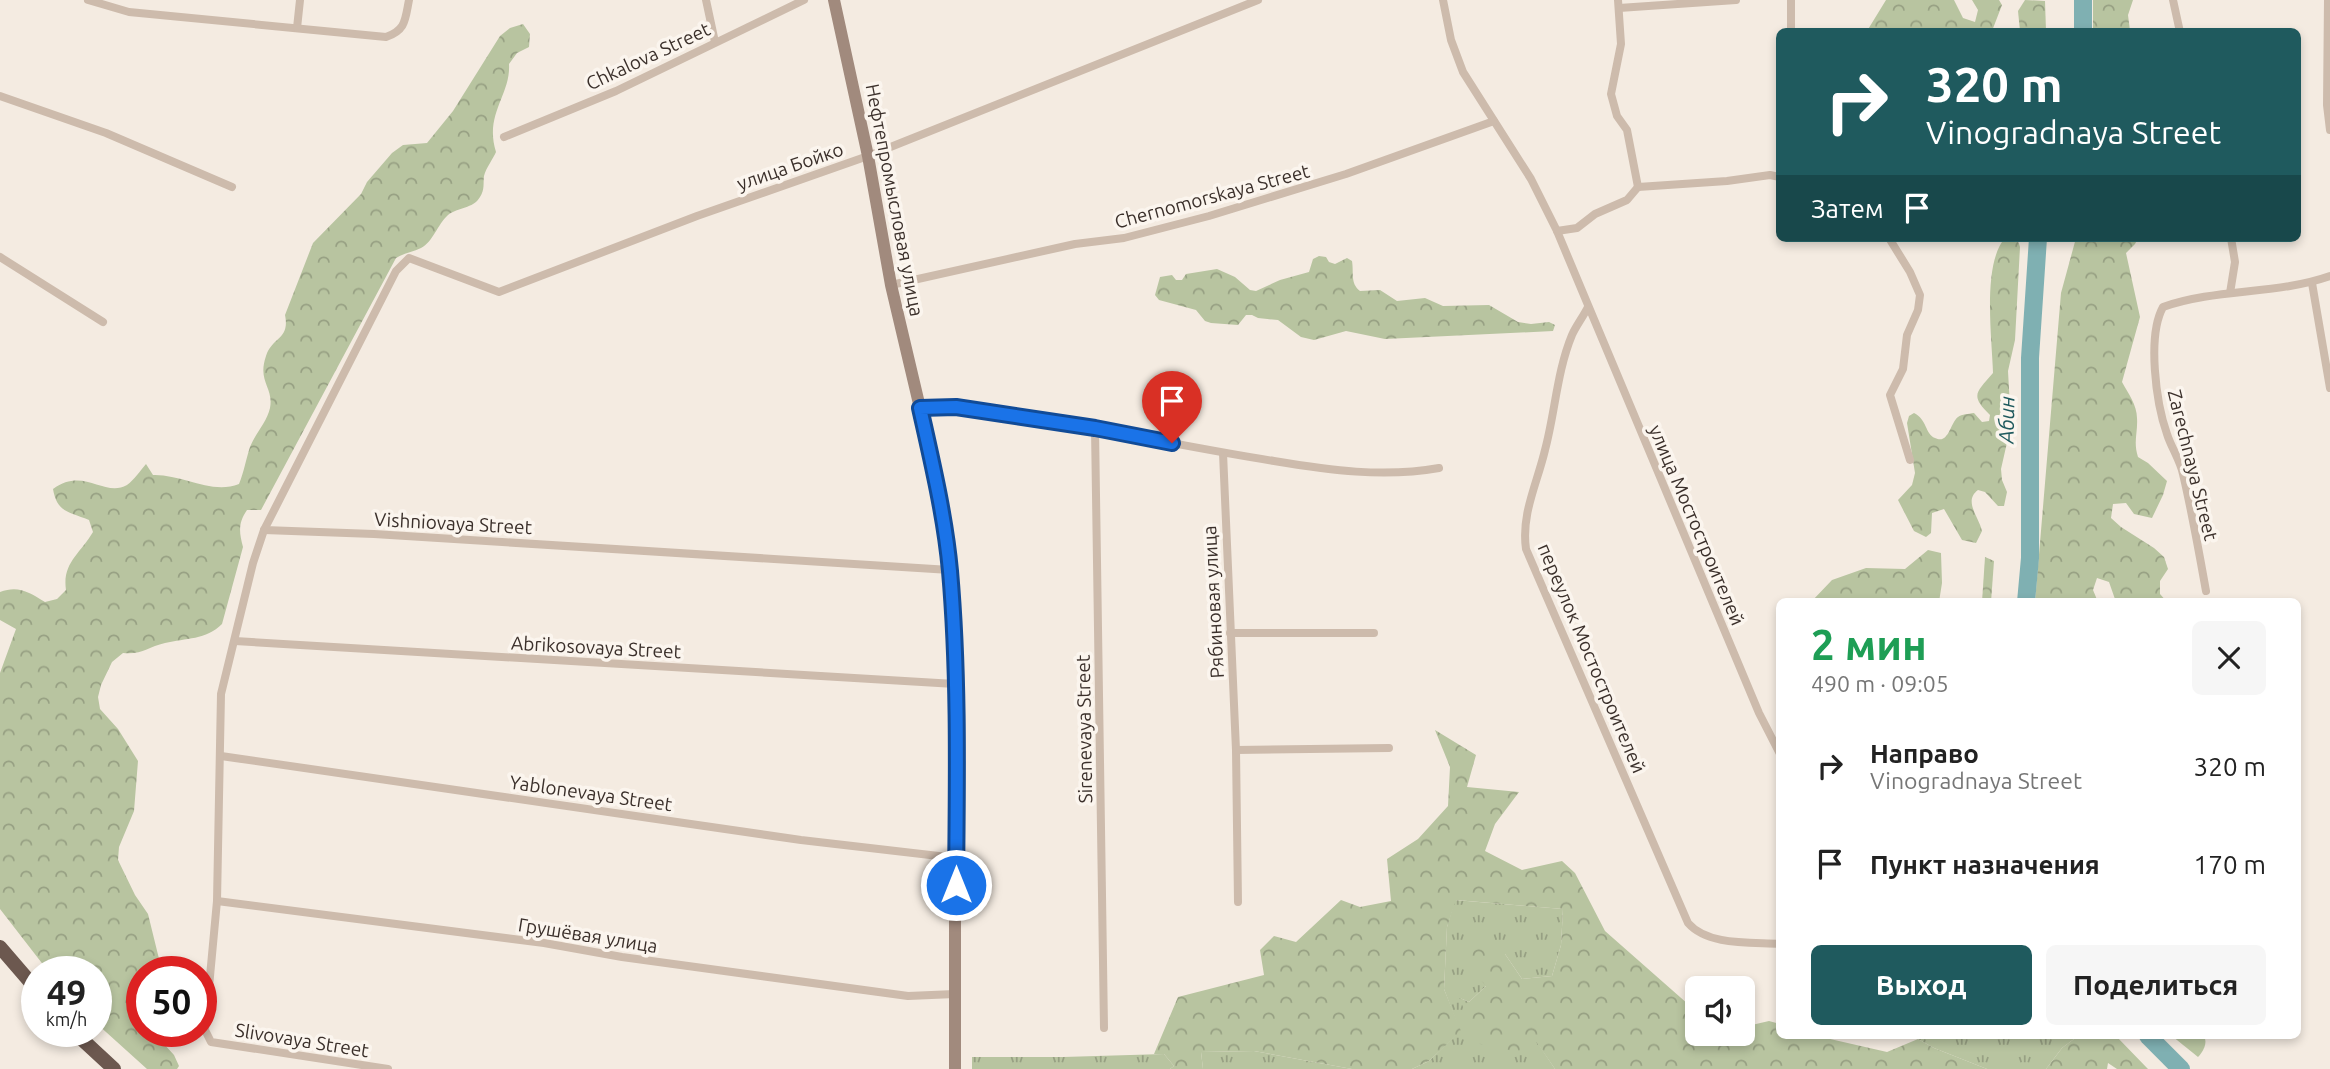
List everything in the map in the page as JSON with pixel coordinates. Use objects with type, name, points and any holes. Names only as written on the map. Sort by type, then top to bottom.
[{"type":"highway","points":[[0,947],[21,971]]},
{"type":"highway","points":[[91,1047],[114,1069]]},
{"type":"main road","name":"Нефтепромысловая улица","points":[[834,0],[868,156],[891,285],[937,480],[950,570],[955,684],[955,1069]]},
{"type":"street","points":[[88,0],[129,12],[386,37],[398,33],[405,21],[409,0]]},
{"type":"street","points":[[297,28],[300,0]]},
{"type":"street","points":[[706,0],[715,42]]},
{"type":"street","name":"Chkalova Street","points":[[504,137],[616,91],[804,0]]},
{"type":"street","name":"улица Бойко","points":[[264,530],[396,271],[409,258],[499,292],[697,216],[868,156],[1258,0]]},
{"type":"street","name":"улица Мостостроителей","points":[[1443,0],[1451,40],[1463,72],[1531,179],[1558,231],[1754,700],[1776,746]]},
{"type":"street","points":[[1638,187],[1627,130],[1617,116],[1611,94],[1621,44],[1618,4],[1737,0]]},
{"type":"street","points":[[1791,0],[1791,28]]},
{"type":"street","points":[[2173,0],[2179,28]]},
{"type":"street","points":[[2329,0],[2327,105],[2330,130]]},
{"type":"street","points":[[0,96],[106,132],[232,187]]},
{"type":"street","name":"Chernomorskaya Street","points":[[891,285],[1075,244],[1124,238],[1209,216],[1346,174],[1494,121]]},
{"type":"street","points":[[1558,231],[1577,228],[1595,214],[1627,200],[1638,187],[1776,176]]},
{"type":"street","points":[[1891,242],[1920,295],[1918,310],[1908,335],[1903,369],[1890,395],[1910,460]]},
{"type":"street","points":[[2232,242],[2235,262],[2230,293],[2256,292],[2312,283],[2330,276]]},
{"type":"street","points":[[0,257],[103,322]]},
{"type":"street","points":[[2312,283],[2330,388]]},
{"type":"street","name":"Zarechnaya Street","points":[[2206,591],[2182,470],[2167,437],[2159,409],[2154,333],[2163,307],[2176,302],[2230,293]]},
{"type":"street","name":"переулок Мостостроителей","points":[[1588,307],[1572,334],[1566,354],[1545,451],[1527,510],[1524,532],[1526,549],[1688,923],[1697,932],[1709,936],[1732,941],[1776,944]]},
{"type":"street","points":[[920,408],[956,407],[1095,428],[1339,472],[1401,473],[1439,468]]},
{"type":"street","name":"Sirenevaya Street","points":[[1095,428],[1104,1028]]},
{"type":"street","name":"Рябиновая улица","points":[[1223,453],[1236,750],[1238,902]]},
{"type":"street","points":[[217,901],[221,694],[253,563],[264,530]]},
{"type":"street","name":"Vishniovaya Street","points":[[264,530],[374,534],[950,570]]},
{"type":"street","points":[[1230,633],[1374,633]]},
{"type":"street","name":"Abrikosovaya Street","points":[[235,641],[955,684]]},
{"type":"street","points":[[1236,750],[1389,748]]},
{"type":"street","name":"Yablonevaya Street","points":[[221,755],[801,840],[956,858]]},
{"type":"street","name":"Грушёвая улица","points":[[217,901],[544,943],[622,957],[908,996],[955,994]]},
{"type":"street","name":"Slivovaya Street","points":[[217,901],[205,1030],[211,1042],[388,1069]]},
{"type":"green space","points":[[1886,0],[1954,0],[1963,18],[1975,22],[1978,10],[1972,0],[1999,0],[2002,5],[1993,28],[1869,28]]},
{"type":"green space","points":[[2025,0],[2045,1],[2046,28],[2020,28],[2018,11]]},
{"type":"green space","points":[[2093,0],[2133,0],[2128,15],[2130,28],[2093,28]]},
{"type":"green space","points":[[523,24],[530,34],[529,47],[517,53],[509,64],[509,75],[493,127],[496,152],[484,176],[482,194],[473,204],[448,215],[425,245],[396,258],[261,510],[247,510],[242,519],[240,528],[243,547],[222,624],[202,636],[165,643],[140,652],[123,653],[112,662],[101,685],[98,697],[100,709],[118,729],[138,761],[134,811],[119,847],[118,860],[135,895],[148,914],[158,956],[126,956],[126,1047],[167,1047],[179,1066],[177,1069],[147,1069],[112,1037],[112,956],[36,956],[0,909],[0,673],[16,629],[0,620],[0,592],[12,589],[23,591],[45,602],[57,599],[66,590],[65,581],[69,566],[93,532],[89,520],[65,511],[58,503],[53,489],[64,483],[84,481],[118,488],[130,483],[146,464],[153,475],[207,486],[228,487],[239,484],[250,447],[270,408],[270,395],[263,372],[266,356],[283,334],[285,315],[313,243],[361,194],[367,182],[392,153],[403,145],[427,143],[453,111],[500,36],[510,28]]},
{"type":"green space","points":[[2003,242],[2018,242],[2020,247],[2015,340],[2008,371],[2011,425],[2001,469],[2007,492],[2004,506],[1998,506],[1985,492],[1978,490],[1972,499],[1982,531],[1976,543],[1962,540],[1944,509],[1932,513],[1931,533],[1926,537],[1914,531],[1898,500],[1912,485],[1915,473],[1907,423],[1909,416],[1914,413],[1932,436],[1943,439],[1961,415],[1974,413],[1982,422],[1989,421],[1990,415],[1979,403],[1978,394],[1993,373],[1990,302],[1993,265]]},
{"type":"green space","points":[[2075,242],[2136,242],[2126,253],[2140,317],[2122,382],[2137,413],[2138,457],[2167,481],[2152,518],[2134,514],[2126,503],[2113,504],[2111,518],[2164,557],[2168,569],[2160,581],[2160,594],[2164,598],[2115,598],[2109,582],[2097,578],[2093,590],[2096,598],[2035,598],[2061,293]]},
{"type":"green space","points":[[1326,257],[1329,262],[1335,264],[1347,258],[1352,261],[1354,281],[1360,291],[1380,290],[1397,301],[1425,298],[1443,306],[1489,305],[1518,322],[1549,322],[1555,325],[1553,331],[1385,339],[1346,331],[1314,340],[1301,337],[1278,320],[1252,315],[1246,315],[1238,325],[1211,323],[1205,321],[1196,310],[1159,300],[1155,295],[1160,277],[1172,275],[1176,280],[1182,280],[1186,274],[1217,269],[1256,291],[1280,280],[1309,272],[1313,259]]},
{"type":"green space","points":[[1928,550],[1941,553],[1940,598],[1815,598],[1832,580],[1866,568],[1905,569]]},
{"type":"green space","points":[[1985,557],[1994,561],[1991,598],[1982,598]]},
{"type":"green space","points":[[1435,730],[1476,755],[1467,787],[1519,792],[1495,824],[1485,851],[1522,870],[1562,861],[1575,873],[1605,931],[1685,1001],[1685,1046],[1755,1046],[1755,1024],[1769,1021],[1776,1023],[1776,1039],[1830,1039],[1887,1052],[1918,1039],[1987,1069],[1555,1069],[1535,1040],[1518,1052],[1480,1044],[1459,998],[1469,1002],[1486,986],[1467,964],[1479,936],[1505,954],[1522,979],[1552,976],[1561,945],[1563,909],[1456,900],[1447,927],[1444,989],[1461,1031],[1429,1061],[1412,1069],[1352,1069],[1254,1051],[1201,1052],[1203,1069],[1170,1069],[1174,1066],[1164,1054],[1154,1054],[1178,997],[1264,975],[1260,950],[1274,936],[1296,942],[1341,900],[1360,907],[1391,901],[1387,859],[1418,839],[1448,806],[1450,767]]},
{"type":"green space","points":[[1455,900],[1563,909],[1561,945],[1552,976],[1522,979],[1505,954],[1486,986],[1469,1002],[1460,998],[1535,1039],[1555,1069],[1412,1069],[1429,1061],[1460,1031],[1444,989],[1447,927]]},
{"type":"green space","points":[[1918,1039],[2074,1039],[2062,1048],[2046,1069],[1987,1069]]},
{"type":"green space","points":[[2074,1039],[2119,1039],[2148,1069],[2117,1069],[2108,1063],[2107,1069],[2046,1069],[2062,1048]]},
{"type":"green space","points":[[2176,1039],[2204,1039],[2202,1053],[2198,1057]]},
{"type":"green space","points":[[1254,1051],[1352,1069],[1203,1069],[1201,1052]]},
{"type":"green space","points":[[1164,1054],[1174,1066],[1170,1069],[972,1069],[972,1057]]},
{"type":"waterway","name":"Абин","points":[[2083,0],[2083,28]]},
{"type":"waterway","name":"Абин","points":[[2026,598],[2030,558],[2030,358],[2038,242]]},
{"type":"waterway","name":"Абин","points":[[2151,1039],[2181,1069]]},
{"type":"route","points":[[956,885],[955,684],[950,570],[937,480],[920,408],[956,407],[1095,428],[1172,443]]}]
